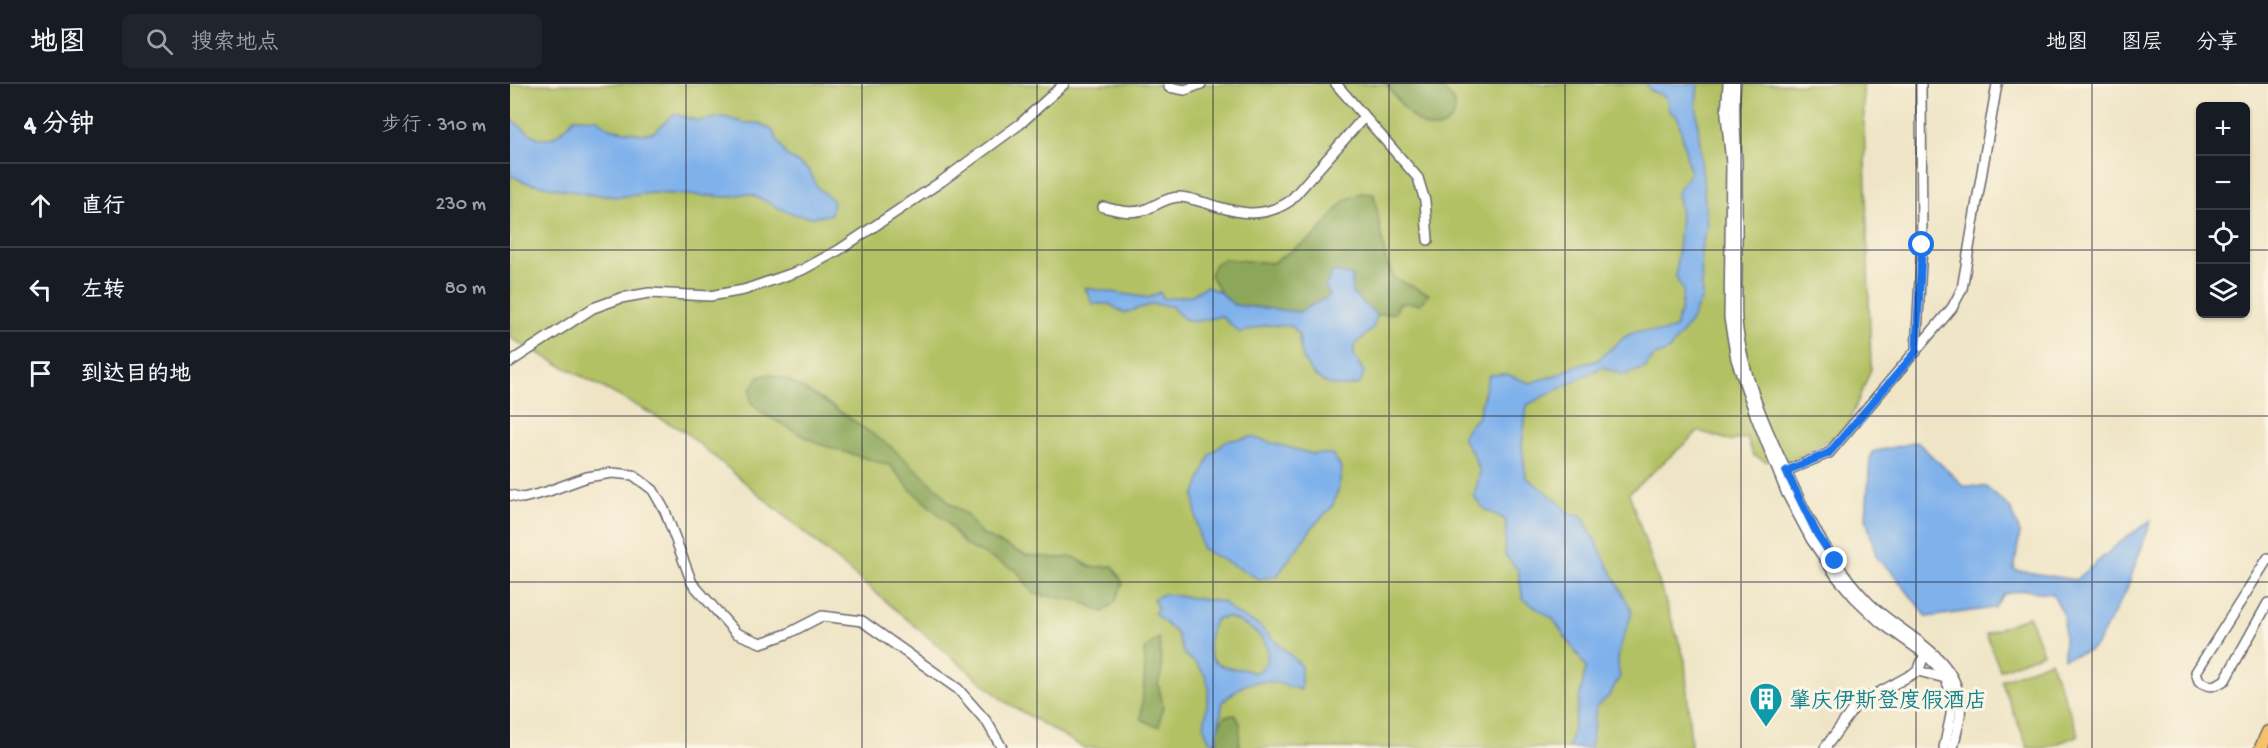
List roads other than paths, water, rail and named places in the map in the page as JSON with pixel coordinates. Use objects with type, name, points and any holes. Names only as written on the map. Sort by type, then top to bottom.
[{"type":"main road","points":[[2261,748],[2268,732]]},
{"type":"street","points":[[510,362],[593,308],[621,298],[649,293],[710,296],[744,290],[802,270],[839,250],[942,181],[1020,124],[1064,84]]},
{"type":"street","points":[[1169,84],[1169,87],[1185,90],[1202,84]]},
{"type":"street","points":[[1336,84],[1418,178],[1425,201],[1428,240]]},
{"type":"street","points":[[1728,84],[1726,115],[1731,163],[1729,318],[1736,359],[1783,473],[1817,534],[1853,585],[1889,620],[1930,650],[1952,675],[1959,696],[1960,716],[1953,748]]},
{"type":"street","points":[[1736,84],[1734,117],[1737,159],[1737,321],[1746,370],[1783,473],[1787,494],[1811,539],[1837,577],[1855,598],[1880,622],[1925,654],[1942,671],[1952,694],[1951,715],[1944,748]]},
{"type":"street","points":[[1916,352],[1922,245],[1921,84]]},
{"type":"street","points":[[1783,473],[1829,453],[1952,308],[1962,289],[1997,84]]},
{"type":"street","points":[[1103,207],[1124,212],[1143,210],[1177,197],[1189,198],[1244,214],[1262,214],[1278,209],[1290,201],[1365,116]]},
{"type":"street","points":[[510,495],[523,498],[587,477],[612,473],[633,475],[653,490],[665,511],[692,583],[736,633],[761,643],[788,634],[822,616],[862,621],[893,640],[958,689],[987,722],[1002,748]]},
{"type":"street","points":[[2268,558],[2196,672],[2199,681],[2206,686],[2215,686],[2225,680],[2268,603]]},
{"type":"street","points":[[1825,748],[1856,705],[1918,671],[1925,654]]},
{"type":"street","points":[[1918,671],[1945,678]]},
{"type":"water","points":[[1646,84],[1698,84],[1696,103],[1707,225],[1701,249],[1702,298],[1689,324],[1668,351],[1653,357],[1645,368],[1623,375],[1602,367],[1527,405],[1522,446],[1526,477],[1558,501],[1568,513],[1582,516],[1632,611],[1619,651],[1620,676],[1609,696],[1596,707],[1591,748],[1569,748],[1586,667],[1553,619],[1523,599],[1518,570],[1505,555],[1506,520],[1484,509],[1474,497],[1480,472],[1472,452],[1462,438],[1468,427],[1478,417],[1489,375],[1506,374],[1530,383],[1562,373],[1575,366],[1596,361],[1626,336],[1639,331],[1663,332],[1675,328],[1681,309],[1683,291],[1676,277],[1681,214],[1677,193],[1690,173],[1678,117],[1669,111],[1666,97],[1651,91]]},
{"type":"water","points":[[674,114],[698,121],[724,117],[746,123],[759,123],[772,130],[786,155],[809,170],[818,188],[833,200],[831,214],[820,217],[800,216],[752,195],[743,194],[728,197],[652,193],[617,197],[586,194],[524,182],[510,175],[510,118],[536,137],[550,139],[574,118],[598,119],[609,128],[642,134],[654,132]]},
{"type":"water","points":[[1333,271],[1352,276],[1352,293],[1377,315],[1373,328],[1354,346],[1354,355],[1364,372],[1360,384],[1335,386],[1316,377],[1304,359],[1299,335],[1291,326],[1266,325],[1240,333],[1221,316],[1193,321],[1183,318],[1171,306],[1153,304],[1124,313],[1109,304],[1093,304],[1085,288],[1149,298],[1160,292],[1164,299],[1192,295],[1206,286],[1221,293],[1234,305],[1299,312],[1330,296],[1325,286]]},
{"type":"water","points":[[1251,437],[1312,454],[1332,454],[1342,469],[1332,507],[1314,525],[1277,576],[1259,579],[1202,549],[1194,496],[1210,455],[1226,441]]},
{"type":"water","points":[[1917,442],[1964,486],[1986,487],[2010,508],[2020,533],[2014,570],[2076,580],[2126,537],[2151,521],[2126,591],[2097,644],[2089,651],[2064,658],[2064,616],[2053,594],[2025,590],[2004,594],[1994,608],[1927,617],[1891,571],[1877,559],[1866,518],[1872,452]]},
{"type":"water","points":[[1163,594],[1223,602],[1233,612],[1258,625],[1301,665],[1301,690],[1265,682],[1250,683],[1240,687],[1223,701],[1216,743],[1209,740],[1204,728],[1209,688],[1206,677],[1197,664],[1184,654],[1177,634],[1154,613],[1158,608],[1153,599]],"holes":[[[1228,617],[1256,632],[1266,645],[1267,660],[1262,668],[1253,673],[1219,664],[1210,654],[1209,640],[1216,619]]]},
{"type":"place","name":"肇庆伊斯登度假酒店","points":[[1766,728]]}]
